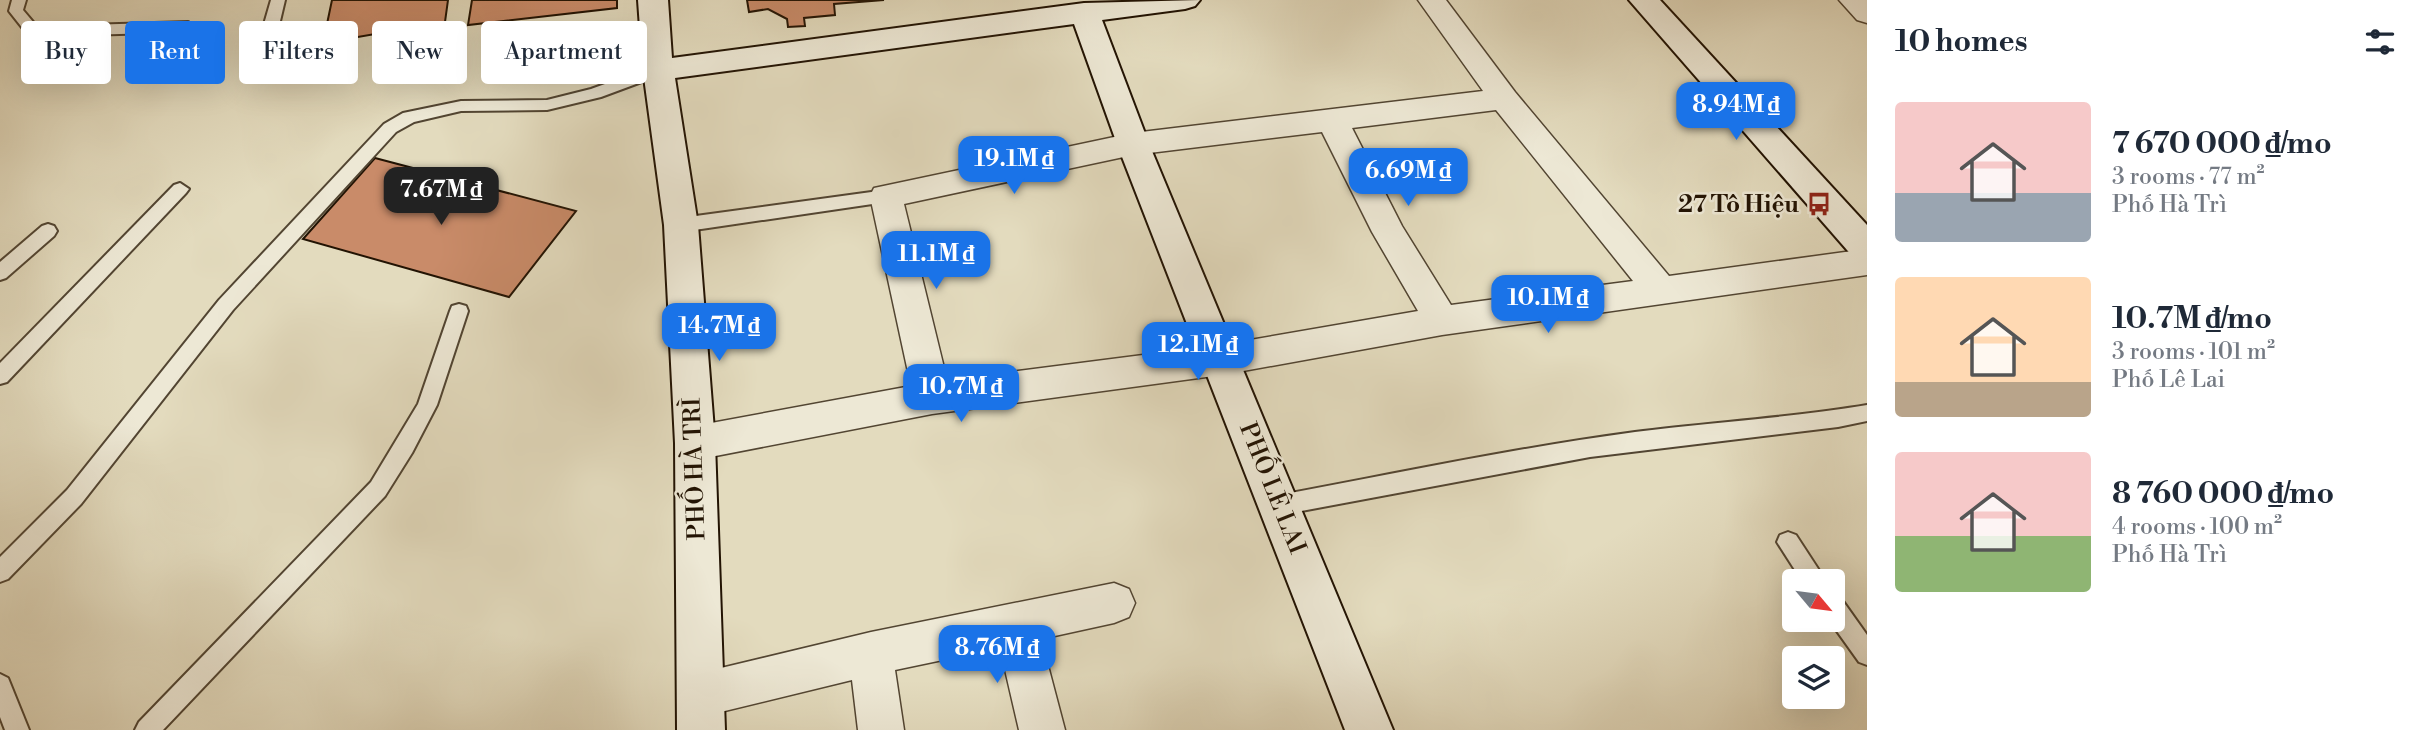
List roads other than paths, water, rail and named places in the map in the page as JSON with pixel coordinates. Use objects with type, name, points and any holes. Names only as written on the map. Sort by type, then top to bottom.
[{"type":"street","name":"PHỐ HÀ TRÌ","points":[[653,0],[658,70],[681,225],[695,443],[701,713]]},
{"type":"street","points":[[1432,0],[1504,99],[1661,291]]},
{"type":"street","points":[[1644,0],[1867,248]]},
{"type":"street","points":[[1853,0],[1867,13]]},
{"type":"street","points":[[658,70],[1175,1]]},
{"type":"street","name":"PHỐ LÊ LAI","points":[[1084,12],[1132,144],[1369,730]]},
{"type":"street","points":[[932,398],[886,196],[1132,144],[1504,99]]},
{"type":"street","points":[[1331,118],[1389,232],[1442,321]]},
{"type":"street","points":[[695,443],[932,398],[1221,360],[1442,321],[1867,262]]},
{"type":"street","points":[[701,713],[870,654],[1114,603]]},
{"type":"street","points":[[1016,624],[1042,730]]},
{"type":"street","points":[[870,654],[881,730]]},
{"type":"lane","points":[[19,0],[16,11],[29,27],[51,31],[125,29]]},
{"type":"lane","points":[[272,21],[278,0]]},
{"type":"lane","points":[[0,572],[74,497],[226,305],[390,128],[409,117],[461,106],[547,105],[595,93],[658,70]]},
{"type":"lane","points":[[0,376],[180,189]]},
{"type":"lane","points":[[681,225],[886,196]]},
{"type":"lane","points":[[0,273],[48,231]]},
{"type":"lane","points":[[147,730],[378,489],[428,405],[460,312]]},
{"type":"lane","points":[[1280,505],[1531,457],[1637,441],[1834,420],[1867,413]]},
{"type":"lane","points":[[1788,542],[1807,569]]},
{"type":"lane","points":[[1845,623],[1867,654]]},
{"type":"lane","points":[[0,687],[17,730]]},
{"type":"place","name":"27 Tô Hiệu","points":[[1819,204]]}]
